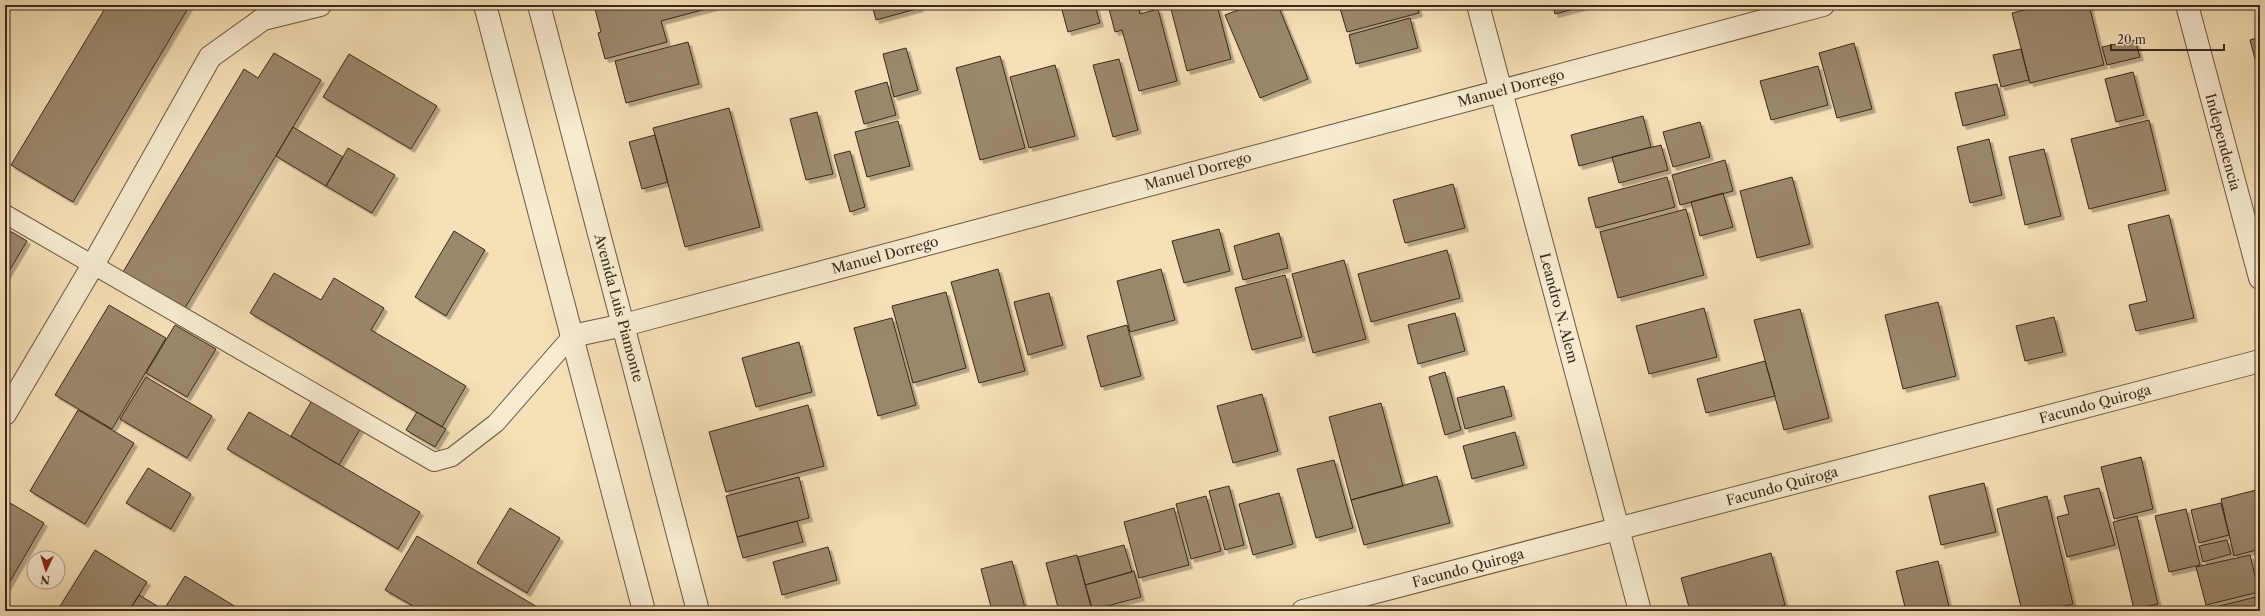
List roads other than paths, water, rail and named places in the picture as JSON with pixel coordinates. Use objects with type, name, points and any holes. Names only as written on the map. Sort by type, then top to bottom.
[{"type":"street","points":[[485,5],[644,611]]},
{"type":"street","name":"Avenida Luis Piamonte","points":[[538,5],[624,325],[698,611]]},
{"type":"street","name":"Leandro N. Alem","points":[[1478,5],[1640,611]]},
{"type":"street","name":"Manuel Dorrego","points":[[572,336],[624,325],[1824,5]]},
{"type":"street","name":"Independencia","points":[[2187,5],[2260,278]]},
{"type":"street","points":[[5,414],[93,266],[210,58],[263,19],[308,6]]},
{"type":"street","name":"Facundo Quiroga","points":[[1303,611],[1618,530],[2260,361]]},
{"type":"lane","points":[[5,214],[434,462],[452,457],[496,423],[572,336]]}]
